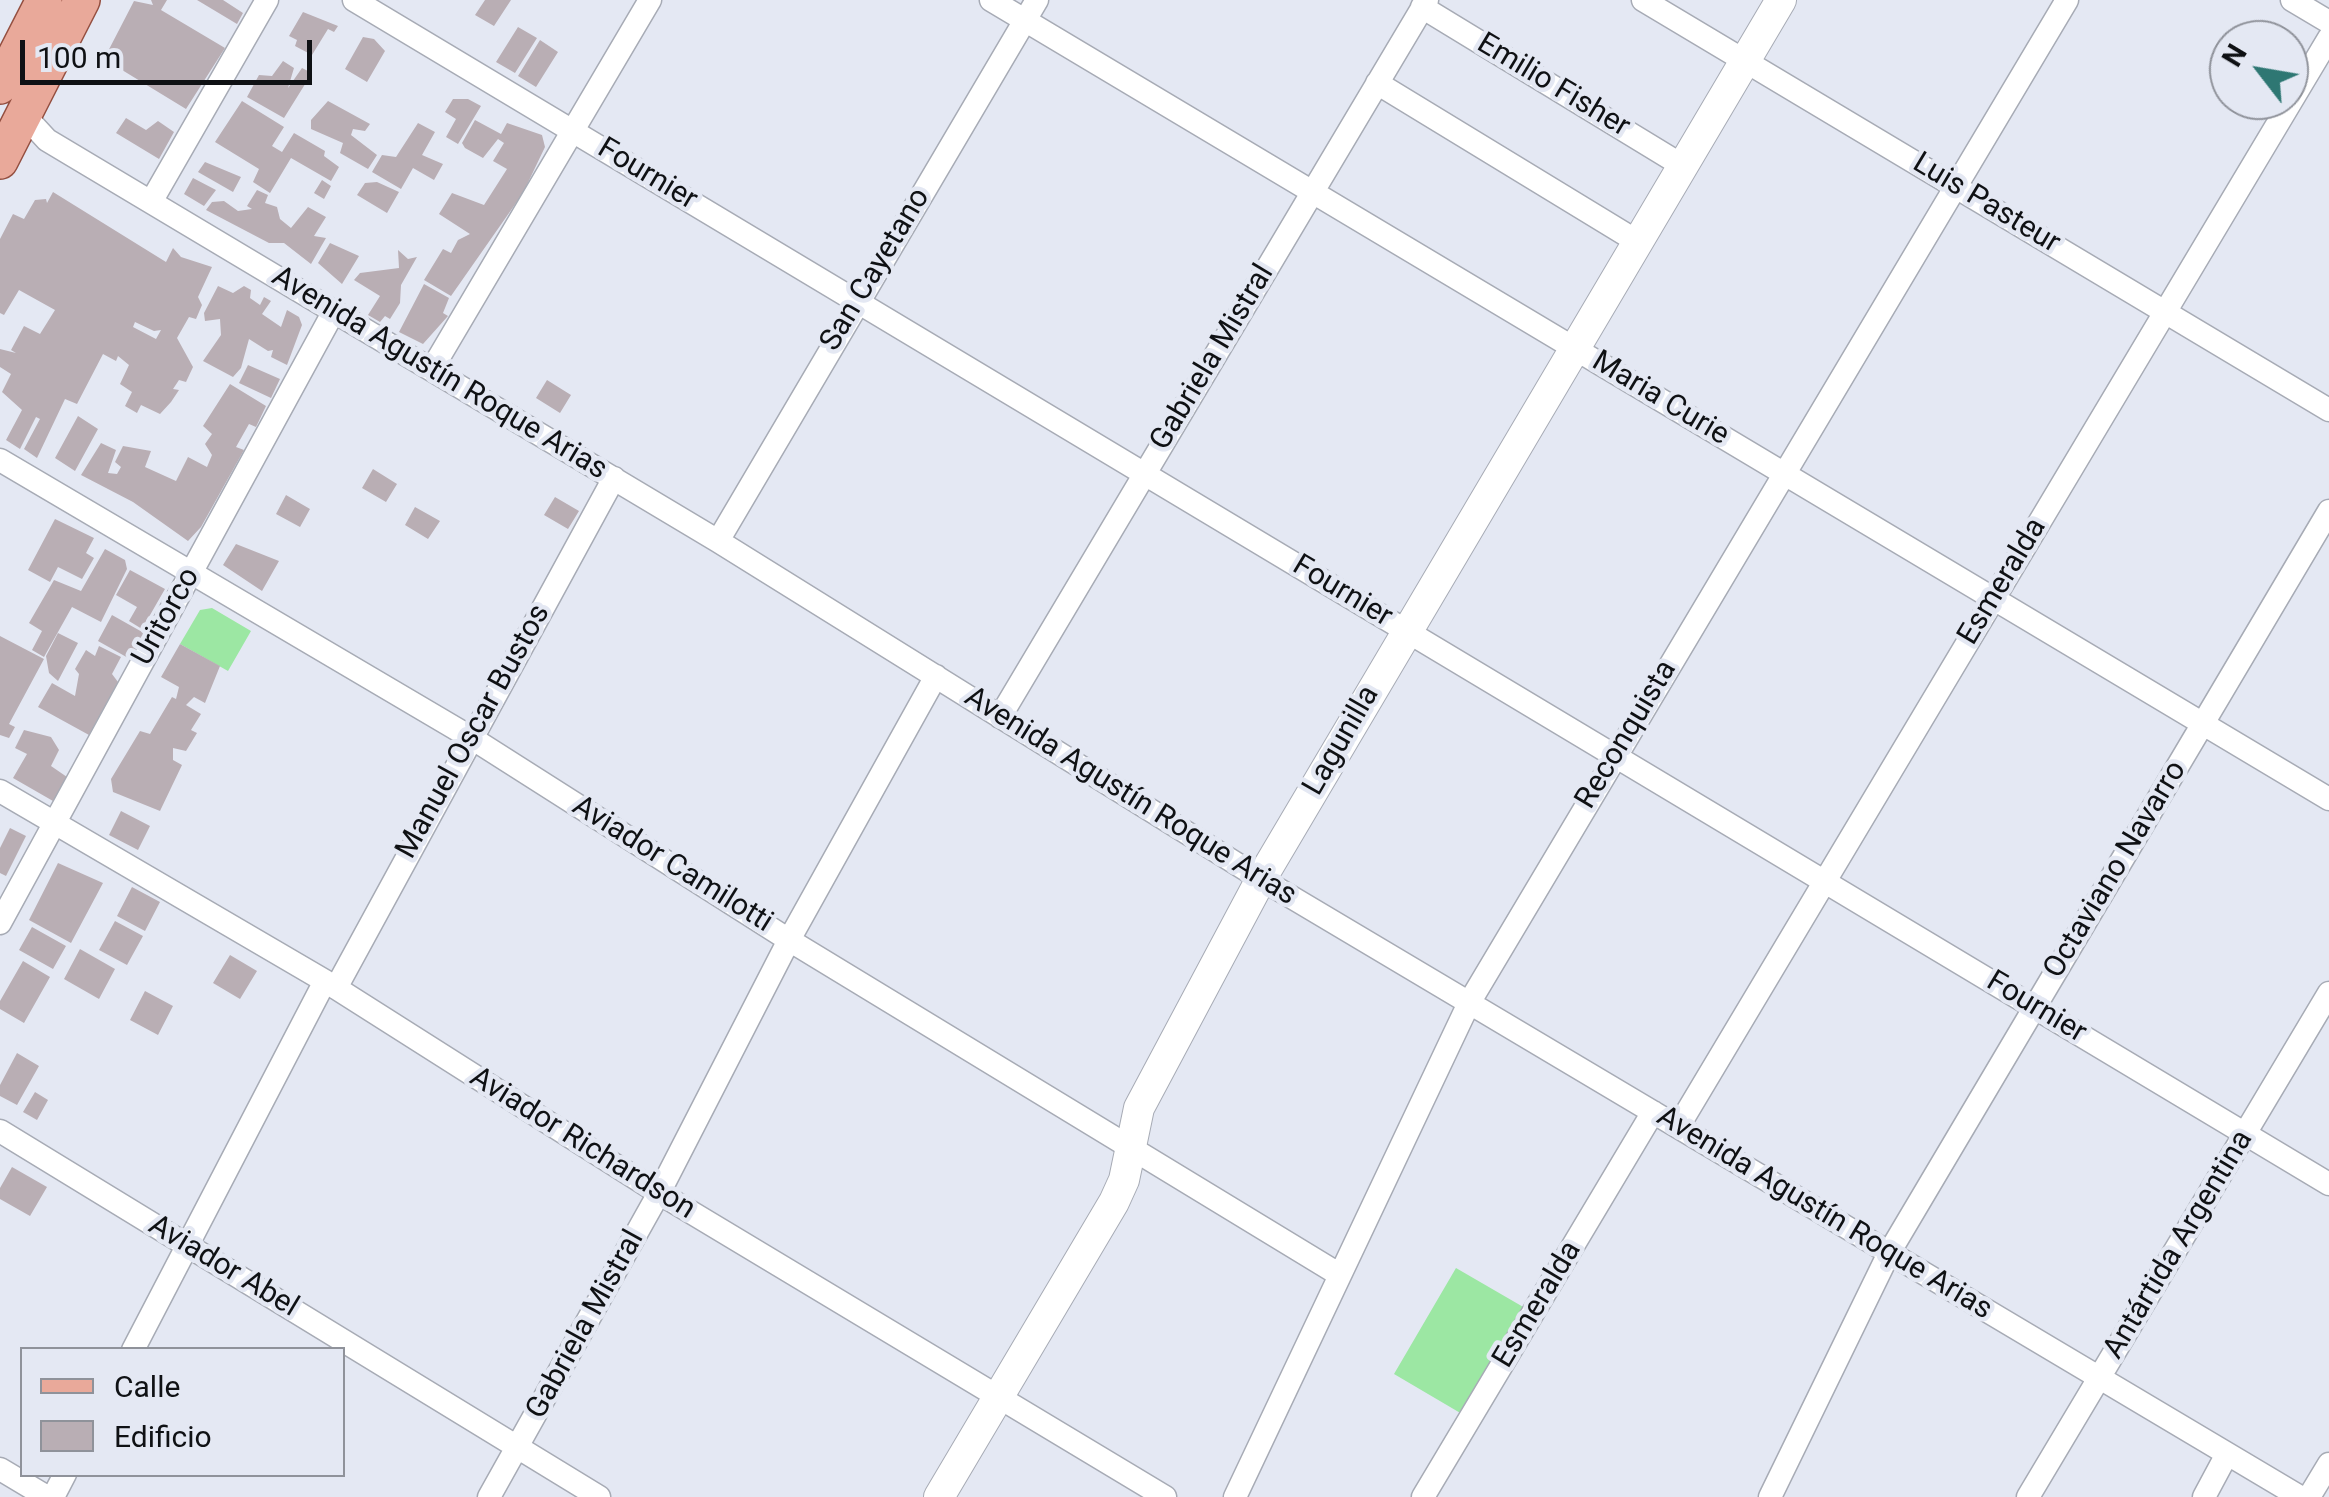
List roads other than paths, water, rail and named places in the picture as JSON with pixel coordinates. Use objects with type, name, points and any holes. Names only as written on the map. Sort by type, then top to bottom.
[{"type":"main road","points":[[3,71],[44,0]]},
{"type":"main road","points":[[0,161],[82,0]]},
{"type":"main road","name":"Lagunilla","points":[[938,1497],[1114,1202],[1139,1108],[1261,880],[1782,0]]},
{"type":"main road","name":"Avenida Agustín Roque Arias","points":[[3,71],[23,114]]},
{"type":"street","points":[[151,202],[267,0]]},
{"type":"street","name":"Fournier","points":[[354,0],[2329,1184]]},
{"type":"street","points":[[432,369],[650,0]]},
{"type":"street","name":"Maria Curie","points":[[992,0],[1031,10],[1312,192],[2329,799]]},
{"type":"street","name":"Luis Pasteur","points":[[1643,0],[2329,410]]},
{"type":"street","name":"Reconquista","points":[[1236,1497],[1469,1003],[2067,0]]},
{"type":"street","points":[[2292,0],[2329,22]]},
{"type":"street","name":"Gabriela Mistral","points":[[1000,718],[1425,4]]},
{"type":"street","name":"Emilio Fisher","points":[[1425,4],[1683,166]]},
{"type":"street","name":"San Cayetano","points":[[718,541],[1031,10]]},
{"type":"street","name":"Esmeralda","points":[[1678,1127],[2329,38]]},
{"type":"street","points":[[1377,83],[1638,242]]},
{"type":"street","name":"Avenida Agustín Roque Arias","points":[[23,114],[47,140],[718,541],[1261,880],[2300,1497]]},
{"type":"street","name":"Uritorco","points":[[0,923],[334,311]]},
{"type":"street","name":"Aviador Camilotti","points":[[0,460],[190,576],[470,738],[789,940],[1340,1274]]},
{"type":"street","name":"Manuel Oscar Bustos","points":[[135,1347],[614,478]]},
{"type":"street","name":"Octaviano Navarro","points":[[1770,1497],[1889,1253],[2329,511]]},
{"type":"street","name":"Gabriela Mistral","points":[[489,1497],[658,1194],[789,940],[936,676]]},
{"type":"street","name":"Aviador Richardson","points":[[0,791],[331,985],[658,1194],[1165,1497]]},
{"type":"street","name":"Antártida Argentina","points":[[2028,1497],[2329,993]]},
{"type":"street","name":"Esmeralda","points":[[1423,1497],[1653,1112]]},
{"type":"street","name":"Aviador Abel","points":[[0,1132],[599,1497]]},
{"type":"street","points":[[2204,1497],[2227,1454]]},
{"type":"street","points":[[2309,1497],[2329,1464]]},
{"type":"street","points":[[0,1468],[50,1497]]}]
